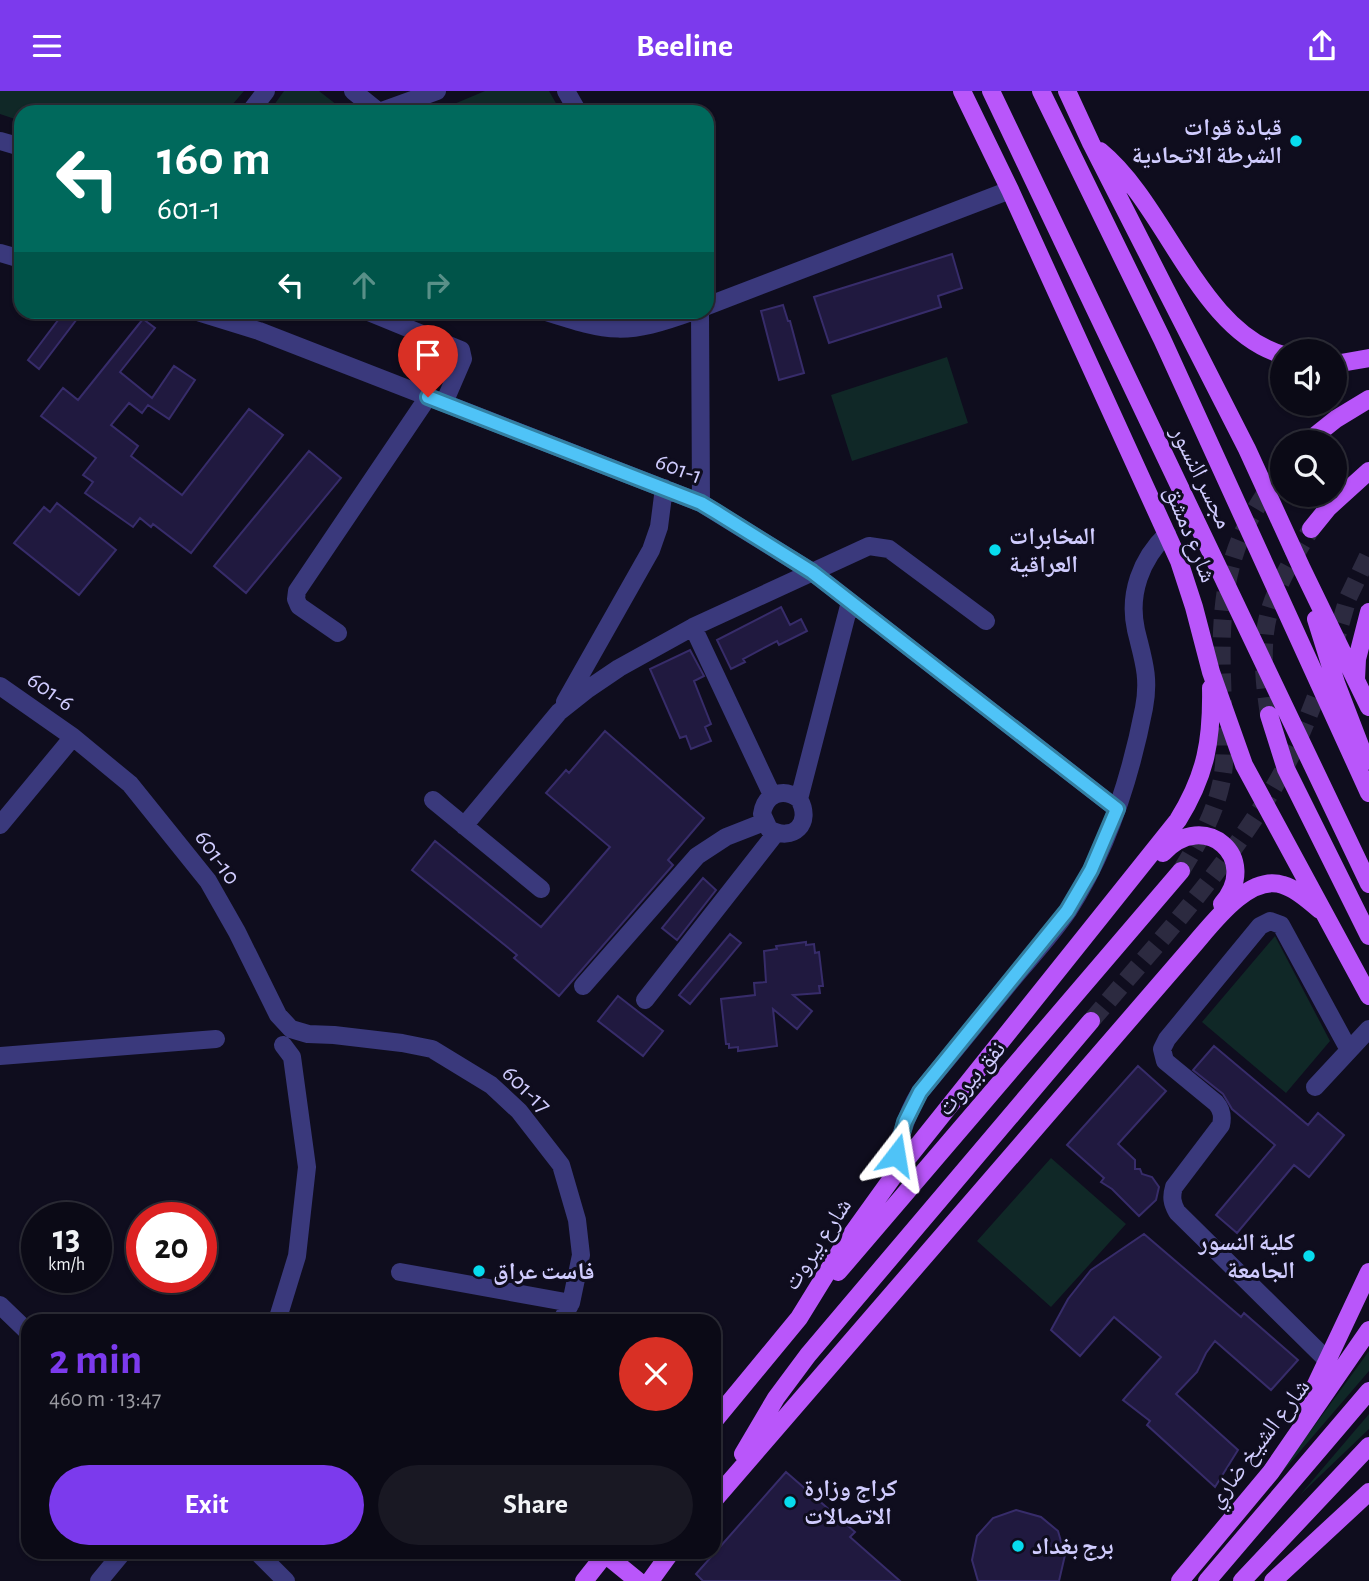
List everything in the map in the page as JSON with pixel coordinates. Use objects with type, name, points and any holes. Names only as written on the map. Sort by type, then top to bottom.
[{"type":"main road","name":"شارع دمشق","points":[[962,91],[1179,561],[1211,672],[1244,765],[1369,996]]},
{"type":"main road","name":"مجسر النسور","points":[[991,91],[1369,884]]},
{"type":"main road","name":"مجسر النسور","points":[[1041,91],[1161,339],[1369,793]]},
{"type":"main road","points":[[1067,91],[1247,449],[1369,707]]},
{"type":"main road","points":[[1091,143],[1119,168],[1143,197],[1220,314],[1244,336],[1270,351]]},
{"type":"main road","points":[[1347,362],[1369,358]]},
{"type":"main road","points":[[1322,430],[1369,399]]},
{"type":"main road","points":[[1311,529],[1328,508],[1369,471]]},
{"type":"main road","points":[[1302,569],[1336,684],[1369,767]]},
{"type":"main road","points":[[1369,611],[1357,659],[1355,689],[1356,720],[1369,779]]},
{"type":"main road","name":"شارع بيروت","points":[[721,1413],[799,1318],[844,1245],[895,1174],[1178,820],[1203,772],[1209,747],[1212,720],[1211,672]]},
{"type":"main road","points":[[1269,715],[1286,769],[1369,936]]},
{"type":"main road","points":[[1138,873],[1180,838],[1193,834],[1206,835],[1229,850],[1236,876],[1233,889],[1206,922],[1192,947]]},
{"type":"main road","name":"نفق بيروت","points":[[799,1318],[1181,871]]},
{"type":"main road","points":[[721,1491],[1192,947],[1237,899],[1266,883],[1283,884],[1298,892],[1325,915]]},
{"type":"main road","points":[[731,1479],[748,1444],[776,1398],[808,1355],[1091,1021]]},
{"type":"main road","points":[[1271,1472],[1369,1272]]},
{"type":"main road","name":"شارع الشيخ ضاري","points":[[1180,1581],[1271,1472],[1369,1330]]},
{"type":"main road","points":[[1207,1581],[1369,1391]]},
{"type":"main road","points":[[1242,1581],[1369,1446]]},
{"type":"main road","points":[[1273,1581],[1369,1492]]},
{"type":"main road","points":[[584,1581],[601,1559]]},
{"type":"main road","points":[[613,1559],[638,1581]]},
{"type":"main road","points":[[650,1581],[666,1559]]},
{"type":"street","points":[[255,105],[266,91]]},
{"type":"street","points":[[353,91],[370,105]]},
{"type":"street","points":[[398,105],[437,91]]},
{"type":"street","points":[[714,303],[1010,190]]},
{"type":"street","name":"601-1","points":[[220,319],[259,331],[701,503],[812,572],[1117,809]]},
{"type":"street","points":[[338,633],[299,606],[296,599],[298,591],[463,359],[461,350],[385,319]]},
{"type":"street","points":[[568,319],[593,327],[621,331],[643,328],[670,319]]},
{"type":"street","points":[[700,319],[701,503]]},
{"type":"street","points":[[464,826],[559,712],[651,550],[659,527],[664,488]]},
{"type":"street","points":[[895,1174],[899,1138],[916,1099],[1067,911],[1091,870],[1117,809],[1133,762],[1147,695],[1144,652],[1134,616],[1137,582],[1147,557],[1167,534]]},
{"type":"street","points":[[559,712],[619,668],[693,627],[869,546],[889,548],[986,621]]},
{"type":"street","points":[[583,986],[697,856],[726,837],[770,827],[792,833],[803,821],[805,814],[799,799],[850,602]]},
{"type":"street","points":[[693,627],[772,795]]},
{"type":"street","name":"601-6","points":[[0,686],[73,737]]},
{"type":"street","points":[[0,825],[73,737]]},
{"type":"street","name":"601-10","points":[[73,737],[130,783],[208,881],[237,932],[287,1037],[307,1167],[297,1256],[279,1314]]},
{"type":"street","points":[[770,827],[763,807],[772,795],[786,792],[799,799]]},
{"type":"street","points":[[433,800],[541,889]]},
{"type":"street","points":[[645,1000],[770,827]]},
{"type":"street","points":[[1327,1360],[1173,1205],[1171,1196],[1174,1187],[1221,1125],[1223,1117],[1216,1103],[1166,1061],[1162,1049],[1167,1039],[1260,926],[1270,921],[1276,922],[1284,930],[1349,1050]]},
{"type":"street","points":[[1315,1087],[1369,1029]]},
{"type":"street","name":"601-17","points":[[287,1037],[308,1034],[334,1035],[432,1049],[501,1092],[543,1139],[561,1165],[570,1191],[581,1255],[571,1303],[565,1314]]},
{"type":"street","points":[[0,1056],[216,1039]]},
{"type":"street","points":[[400,1272],[571,1303]]},
{"type":"street","points":[[0,1305],[21,1325]]},
{"type":"street","points":[[99,1581],[117,1559]]},
{"type":"street","points":[[264,1559],[286,1581]]},
{"type":"green space","points":[[0,91],[244,91],[232,105],[14,105],[14,119],[0,114]]},
{"type":"green space","points":[[284,91],[319,91],[337,105],[274,105]]},
{"type":"green space","points":[[485,91],[549,91],[557,105],[452,105]]},
{"type":"green space","points":[[947,357],[968,423],[852,461],[831,395]]},
{"type":"green space","points":[[1275,936],[1330,1041],[1286,1093],[1202,1022]]},
{"type":"green space","points":[[1051,1158],[1126,1224],[1051,1307],[977,1241]]},
{"type":"green space","points":[[1369,1351],[1369,1371],[1242,1519],[1312,1429]]},
{"type":"green space","points":[[1369,1414],[1369,1429],[1300,1495]]},
{"type":"building","points":[[952,254],[962,288],[938,296],[941,307],[829,343],[814,297]]},
{"type":"building","points":[[783,305],[804,373],[779,380],[761,311]]},
{"type":"building","points":[[59,319],[77,319],[39,369],[28,360]]},
{"type":"building","points":[[143,319],[155,328],[120,372],[152,398],[174,366],[195,380],[169,419],[148,405],[142,413],[129,403],[111,425],[138,446],[131,456],[182,495],[249,409],[283,435],[191,553],[153,524],[151,527],[140,518],[133,527],[85,493],[93,482],[83,475],[96,458],[41,416],[63,388],[78,400]]},
{"type":"building","points":[[309,451],[341,478],[246,593],[214,566]]},
{"type":"building","points":[[57,503],[116,550],[79,595],[14,543],[44,507],[50,512]]},
{"type":"building","points":[[781,607],[790,625],[801,619],[807,631],[779,645],[777,641],[743,659],[745,662],[731,669],[717,640]]},
{"type":"building","points":[[690,650],[704,676],[694,681],[711,724],[705,727],[711,741],[691,749],[686,736],[680,738],[650,669]]},
{"type":"building","points":[[605,731],[704,818],[668,860],[673,865],[559,996],[514,958],[517,955],[412,870],[435,841],[541,927],[610,847],[546,793],[566,770],[569,773]]},
{"type":"building","points":[[703,878],[716,890],[677,940],[662,928]]},
{"type":"building","points":[[730,934],[741,943],[690,1004],[679,995]]},
{"type":"building","points":[[806,942],[806,945],[814,944],[815,953],[819,952],[823,986],[819,986],[820,993],[793,995],[812,1011],[797,1029],[773,1009],[777,1046],[738,1051],[738,1047],[729,1048],[729,1044],[726,1044],[721,999],[755,995],[754,983],[766,982],[764,951],[777,949],[776,946]]},
{"type":"building","points":[[618,996],[663,1031],[643,1056],[598,1021]]},
{"type":"building","points":[[1214,1046],[1308,1125],[1318,1113],[1344,1135],[1309,1177],[1294,1165],[1237,1233],[1216,1215],[1275,1145],[1232,1109],[1223,1094],[1193,1070]]},
{"type":"building","points":[[1138,1066],[1166,1091],[1118,1144],[1135,1160],[1135,1169],[1140,1169],[1142,1174],[1152,1177],[1159,1187],[1156,1200],[1139,1216],[1112,1189],[1101,1182],[1104,1178],[1067,1145]]},
{"type":"building","points":[[1144,1234],[1241,1317],[1244,1313],[1298,1360],[1271,1390],[1215,1341],[1197,1372],[1176,1394],[1238,1450],[1215,1487],[1147,1425],[1150,1421],[1123,1400],[1161,1357],[1114,1317],[1080,1356],[1051,1330],[1068,1299],[1091,1270]]},
{"type":"building","name":"كراج وزارة الاتصالات","points":[[786,1472],[855,1532],[850,1537],[900,1581],[703,1581],[696,1574],[709,1559],[721,1559],[721,1546]]},
{"type":"building","name":"برج بغداد","points":[[1016,1510],[1041,1517],[1058,1531],[1065,1555],[1059,1581],[978,1581],[972,1560],[977,1536],[993,1518]]},
{"type":"tunnel","points":[[1181,871],[1210,818],[1223,774],[1225,744],[1222,629],[1229,574],[1238,544],[1270,487]]},
{"type":"tunnel","points":[[1269,715],[1264,664],[1267,619],[1282,579],[1311,529]]},
{"type":"tunnel","points":[[1333,649],[1348,598],[1369,554]]},
{"type":"tunnel","points":[[1091,1021],[1188,908],[1254,818],[1289,760],[1324,675]]},
{"type":"place","name":"قيادة قوات الشرطة الاتحادية","points":[[1296,141]]},
{"type":"place","name":"المخابرات العراقية","points":[[995,550]]},
{"type":"place","name":"كلية النسور الجامعة","points":[[1309,1256]]},
{"type":"place","name":"فاست عراق","points":[[479,1271]]},
{"type":"place","name":"كراج وزارة الاتصالات","points":[[790,1502]]},
{"type":"place","name":"برج بغداد","points":[[1018,1546]]},
{"type":"route","points":[[428,397],[701,503],[812,572],[1117,809],[1091,870],[1067,911],[920,1092],[905,1122],[896,1155]]}]
